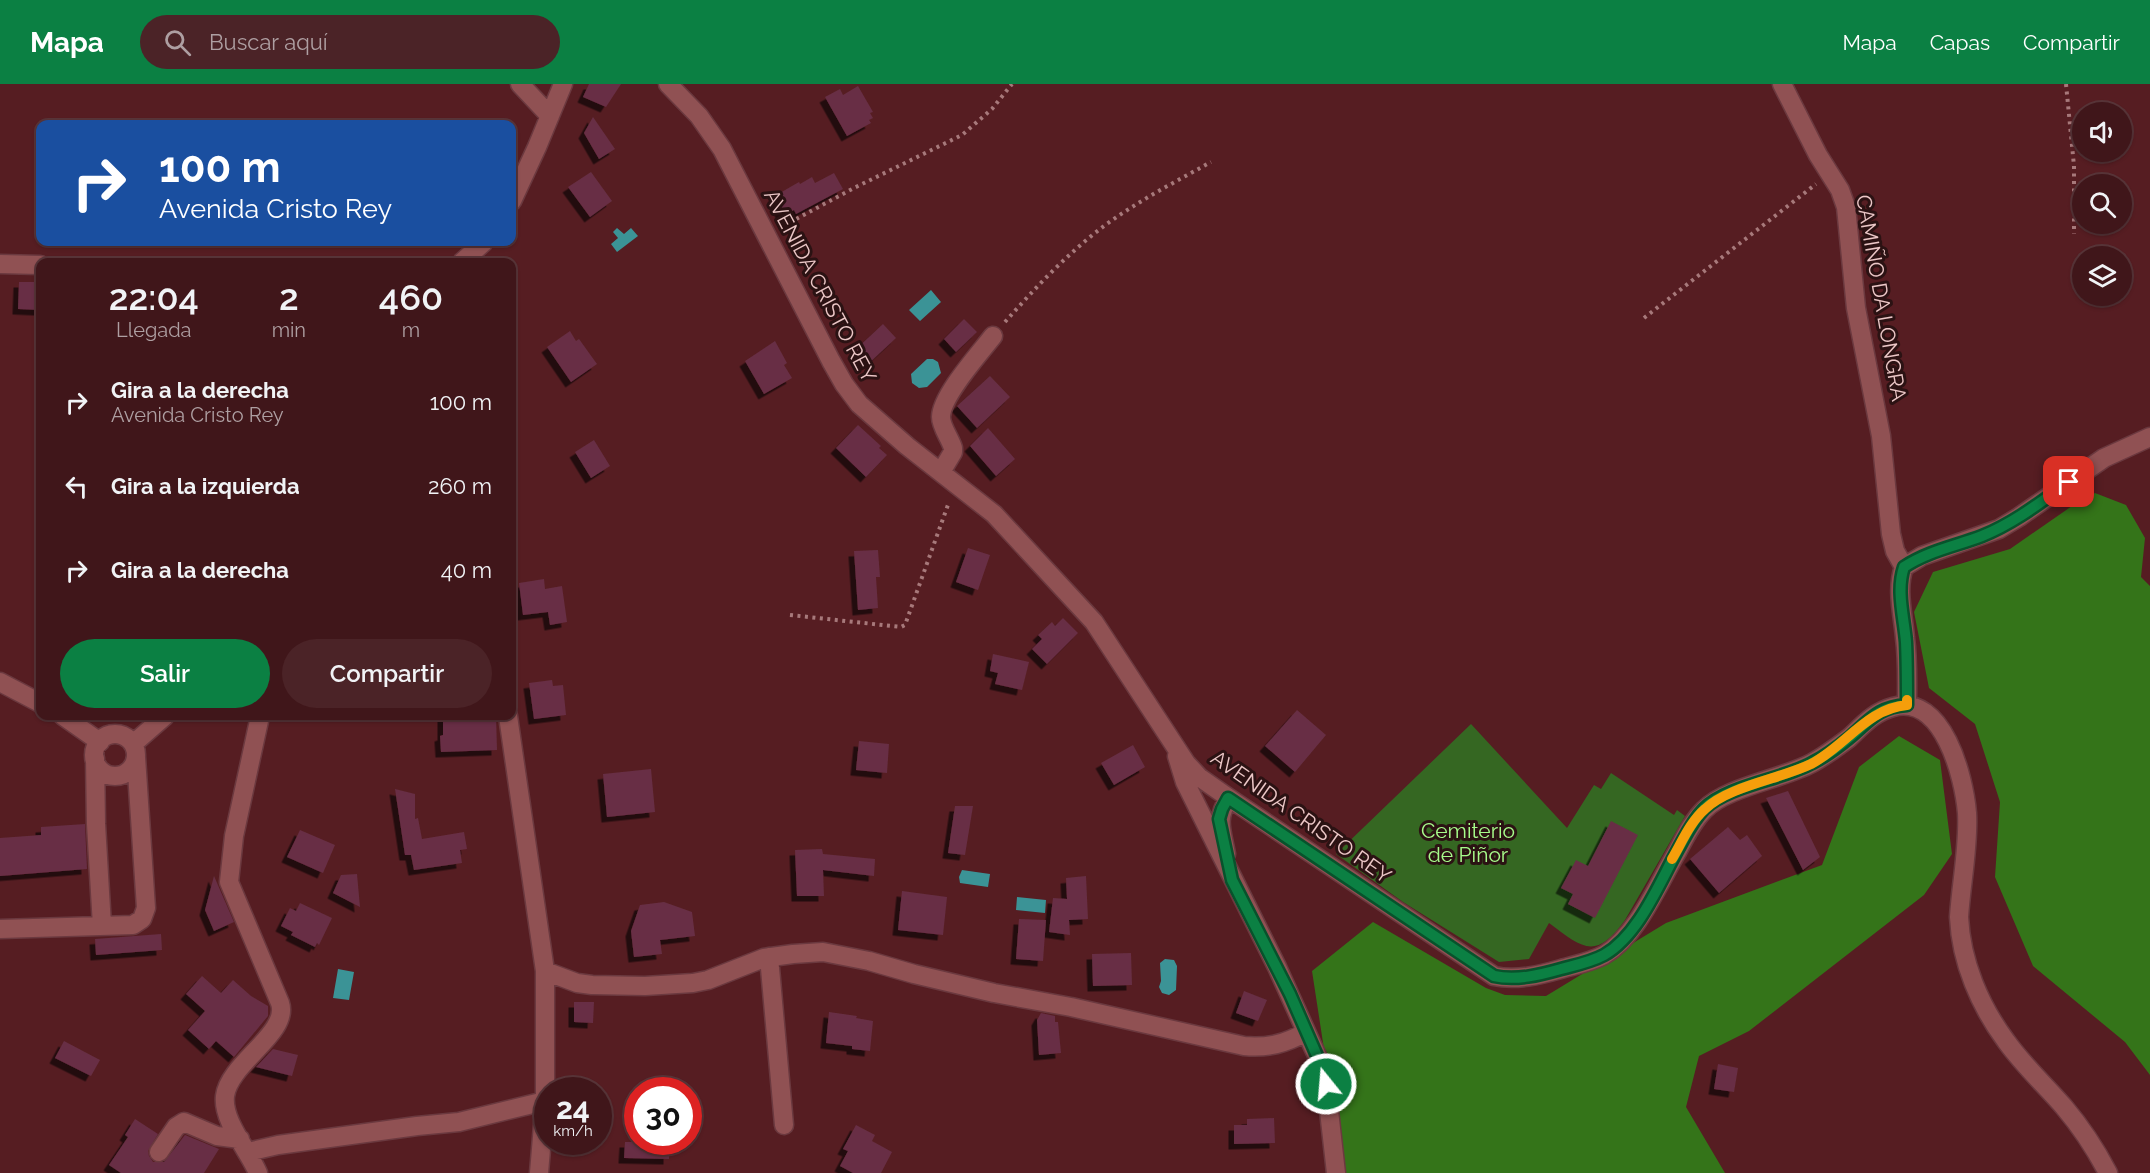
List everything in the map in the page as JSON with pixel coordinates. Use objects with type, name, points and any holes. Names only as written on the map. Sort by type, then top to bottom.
[{"type":"street","points":[[520,84],[549,116]]},
{"type":"street","points":[[516,192],[562,84]]},
{"type":"street","name":"AVENIDA CRISTO REY","points":[[668,84],[688,102],[722,149],[844,384],[859,404],[880,424],[1007,527],[1094,622],[1174,748],[1199,777],[1494,976],[1506,979],[1522,978],[1591,961],[1605,954],[1619,944],[1643,912],[1693,822],[1705,808],[1718,799],[1810,765],[1831,752],[1874,714],[1896,706],[1907,705]]},
{"type":"street","name":"CAMIÑO DA LONGRA","points":[[1782,84],[1818,154],[1830,171],[1846,207],[1856,308],[1881,436],[1891,534],[1895,550],[1904,567]]},
{"type":"street","points":[[466,258],[480,246]]},
{"type":"street","points":[[0,264],[36,265]]},
{"type":"street","points":[[941,472],[953,452],[941,418],[944,405],[993,336]]},
{"type":"street","points":[[2108,1173],[2087,1138],[2065,1109],[2006,1041],[1981,1000],[1971,975],[1960,934],[1967,813],[1959,772],[1945,735],[1935,721],[1923,711],[1907,705],[1906,640],[1900,578],[1904,567],[1922,556],[1998,529],[2019,517],[2103,458],[2150,437]]},
{"type":"street","points":[[0,682],[36,701]]},
{"type":"street","points":[[67,720],[97,750],[102,926]]},
{"type":"street","points":[[0,929],[133,925],[142,919],[146,908],[134,751],[122,735],[108,736],[97,750],[96,764],[105,774],[118,776],[130,770],[134,751],[161,720]]},
{"type":"street","points":[[258,1173],[235,1132],[225,1105],[227,1088],[242,1064],[276,1026],[282,1015],[280,1003],[229,882],[232,845],[259,720]]},
{"type":"street","points":[[508,720],[544,971],[545,1077]]},
{"type":"street","points":[[1174,748],[1185,782],[1277,967],[1318,1058],[1326,1084],[1336,1173]]},
{"type":"street","points":[[1228,798],[1219,819],[1232,880]]},
{"type":"street","points":[[544,971],[577,983],[592,985],[645,986],[693,983],[708,980],[769,957],[831,953],[966,987],[1071,1007],[1244,1046],[1281,1045],[1306,1032]]},
{"type":"street","points":[[769,957],[784,1125]]},
{"type":"street","points":[[159,1152],[176,1127],[184,1122],[244,1146],[278,1146],[459,1122],[534,1104]]},
{"type":"street","points":[[539,1173],[540,1155]]},
{"type":"path","points":[[767,235],[854,188],[962,135],[992,109],[1012,84]]},
{"type":"path","points":[[2066,84],[2074,174]]},
{"type":"path","points":[[993,336],[1035,289],[1105,226],[1211,162]]},
{"type":"path","points":[[1644,318],[1771,220],[1830,171]]},
{"type":"path","points":[[790,615],[901,627],[905,625],[943,516],[953,495],[960,487]]},
{"type":"green space","points":[[2095,493],[2126,505],[2145,538],[2141,577],[2150,586],[2150,1075],[2125,1042],[2033,966],[1995,877],[2000,802],[1975,724],[1929,688],[1914,612],[1933,572],[2010,549]]},
{"type":"green space","name":"Cemiterio de Piñor","points":[[1471,724],[1567,828],[1594,785],[1601,789],[1611,773],[1674,815],[1677,810],[1685,816],[1625,920],[1606,941],[1597,946],[1580,944],[1549,923],[1529,959],[1499,962],[1403,902],[1336,854]]},
{"type":"green space","points":[[1899,736],[1940,760],[1952,854],[1924,895],[1749,1031],[1699,1056],[1686,1107],[1725,1173],[1343,1173],[1312,971],[1373,922],[1486,988],[1505,995],[1546,996],[1666,923],[1822,865],[1859,767]]},
{"type":"water","points":[[617,228],[624,234],[631,228],[638,236],[617,252],[611,244],[618,238],[613,232]]},
{"type":"water","points":[[931,290],[941,302],[920,321],[909,310]]},
{"type":"water","points":[[927,359],[938,362],[941,373],[927,387],[919,388],[912,383],[911,374]]},
{"type":"water","points":[[962,870],[990,874],[988,887],[960,883],[959,877]]},
{"type":"water","points":[[1017,897],[1046,900],[1045,913],[1016,910]]},
{"type":"water","points":[[1165,959],[1174,960],[1177,966],[1176,990],[1169,995],[1162,993],[1159,987],[1160,963]]},
{"type":"water","points":[[338,969],[354,972],[349,1000],[333,998]]},
{"type":"building","points":[[589,84],[621,84],[606,107],[583,97]]},
{"type":"building","points":[[858,86],[873,112],[870,113],[873,118],[869,120],[871,123],[847,136],[825,97],[840,89],[843,95]]},
{"type":"building","points":[[593,117],[615,149],[599,159],[584,133]]},
{"type":"building","points":[[591,172],[612,201],[590,217],[568,187]]},
{"type":"building","points":[[834,173],[843,189],[796,214],[794,210],[783,216],[773,197],[799,182],[800,184],[812,177],[815,183]]},
{"type":"building","points":[[19,282],[36,282],[36,310],[18,309]]},
{"type":"building","points":[[964,319],[977,332],[956,352],[944,339]]},
{"type":"building","points":[[883,324],[896,338],[867,365],[854,351]]},
{"type":"building","points":[[570,331],[576,341],[579,339],[597,364],[571,382],[547,347]]},
{"type":"building","points":[[775,341],[787,363],[784,365],[792,378],[764,394],[745,361]]},
{"type":"building","points":[[990,376],[1010,397],[977,428],[957,406]]},
{"type":"building","points":[[858,425],[881,446],[879,448],[887,455],[866,477],[836,448]]},
{"type":"building","points":[[988,428],[1015,459],[996,476],[970,446]]},
{"type":"building","points":[[594,440],[610,466],[591,478],[575,452]]},
{"type":"building","points":[[968,548],[990,555],[978,590],[956,582]]},
{"type":"building","points":[[878,550],[880,577],[876,577],[878,608],[858,610],[854,551]]},
{"type":"building","points":[[544,579],[545,589],[562,586],[567,622],[550,625],[548,612],[523,615],[519,583]]},
{"type":"building","points":[[1063,618],[1078,633],[1047,664],[1032,649],[1042,639],[1038,635],[1052,622],[1055,626]]},
{"type":"building","points":[[993,654],[1029,662],[1022,690],[995,684],[998,673],[990,671]]},
{"type":"building","points":[[552,680],[553,686],[563,685],[566,715],[534,719],[529,683]]},
{"type":"building","points":[[1297,710],[1326,735],[1295,772],[1265,746]]},
{"type":"building","points":[[443,720],[496,720],[497,750],[441,752],[440,736],[443,735]]},
{"type":"building","points":[[859,741],[889,744],[887,773],[856,770]]},
{"type":"building","points":[[1133,745],[1145,767],[1114,785],[1101,763]]},
{"type":"building","points":[[651,769],[655,812],[607,817],[603,774]]},
{"type":"building","points":[[395,789],[415,794],[415,819],[418,818],[422,839],[464,832],[467,849],[460,850],[462,863],[414,870],[411,855],[405,855]]},
{"type":"building","points":[[1788,791],[1820,857],[1803,870],[1766,798]]},
{"type":"building","points":[[955,806],[973,806],[965,855],[948,853]]},
{"type":"building","points":[[1611,821],[1638,835],[1595,918],[1568,904],[1573,894],[1561,888],[1576,860],[1588,866]]},
{"type":"building","points":[[85,824],[87,869],[0,876],[0,838],[41,835],[41,827]]},
{"type":"building","points":[[1728,827],[1740,840],[1747,835],[1762,856],[1719,893],[1690,859]]},
{"type":"building","points":[[300,830],[335,845],[323,873],[287,857]]},
{"type":"building","points":[[822,849],[823,854],[875,859],[874,876],[823,870],[824,896],[797,896],[795,850]]},
{"type":"building","points":[[357,874],[360,907],[333,893],[341,875]]},
{"type":"building","points":[[214,876],[234,922],[214,931],[205,910]]},
{"type":"building","points":[[1086,876],[1088,919],[1069,920],[1070,935],[1049,932],[1053,898],[1067,899],[1066,878]]},
{"type":"building","points":[[902,891],[947,897],[943,935],[898,930]]},
{"type":"building","points":[[664,902],[692,912],[695,936],[660,940],[662,954],[634,957],[631,931],[640,905]]},
{"type":"building","points":[[300,903],[332,918],[319,945],[317,943],[315,947],[291,935],[293,932],[281,926],[290,908],[296,911]]},
{"type":"building","points":[[1019,919],[1046,920],[1043,961],[1016,959]]},
{"type":"building","points":[[161,934],[162,950],[96,955],[95,939]]},
{"type":"building","points":[[1131,953],[1132,985],[1093,986],[1092,954]]},
{"type":"building","points":[[202,976],[221,993],[233,980],[251,996],[268,1006],[268,1016],[234,1057],[216,1041],[209,1049],[188,1030],[205,1011],[186,994]]},
{"type":"building","points":[[1244,991],[1267,1000],[1258,1021],[1236,1013]]},
{"type":"building","points":[[574,1002],[594,1002],[593,1023],[574,1022]]},
{"type":"building","points":[[829,1012],[873,1021],[870,1051],[826,1043]]},
{"type":"building","points":[[1041,1013],[1055,1016],[1055,1022],[1058,1022],[1061,1053],[1039,1055],[1037,1020]]},
{"type":"building","points":[[64,1041],[100,1060],[91,1076],[55,1058]]},
{"type":"building","points":[[273,1049],[298,1055],[292,1076],[256,1067]]},
{"type":"building","points":[[1718,1064],[1738,1068],[1734,1092],[1714,1089]]},
{"type":"building","points":[[1274,1118],[1275,1143],[1234,1144],[1234,1125],[1247,1125],[1247,1119]]},
{"type":"building","points":[[135,1119],[158,1134],[148,1151],[153,1162],[164,1162],[185,1135],[219,1149],[204,1173],[121,1173],[109,1165],[128,1137],[125,1135]]},
{"type":"building","points":[[856,1125],[875,1135],[872,1141],[892,1152],[881,1173],[853,1173],[840,1166],[848,1151],[843,1149]]},
{"type":"building","points":[[624,1155],[669,1155],[669,1159],[624,1158]]},
{"type":"slow traffic","points":[[1672,859],[1693,822],[1705,808],[1718,799],[1810,765],[1831,752],[1874,714],[1885,709],[1907,705],[1907,700]]},
{"type":"route","points":[[1326,1084],[1318,1058],[1290,994],[1232,880],[1219,819],[1228,798],[1494,976],[1506,979],[1522,978],[1591,961],[1619,944],[1630,931],[1693,822],[1705,808],[1718,799],[1810,765],[1831,752],[1874,714],[1885,709],[1907,705],[1908,673],[1900,589],[1900,578],[1904,567],[1922,556],[1998,529],[2069,482]]}]
